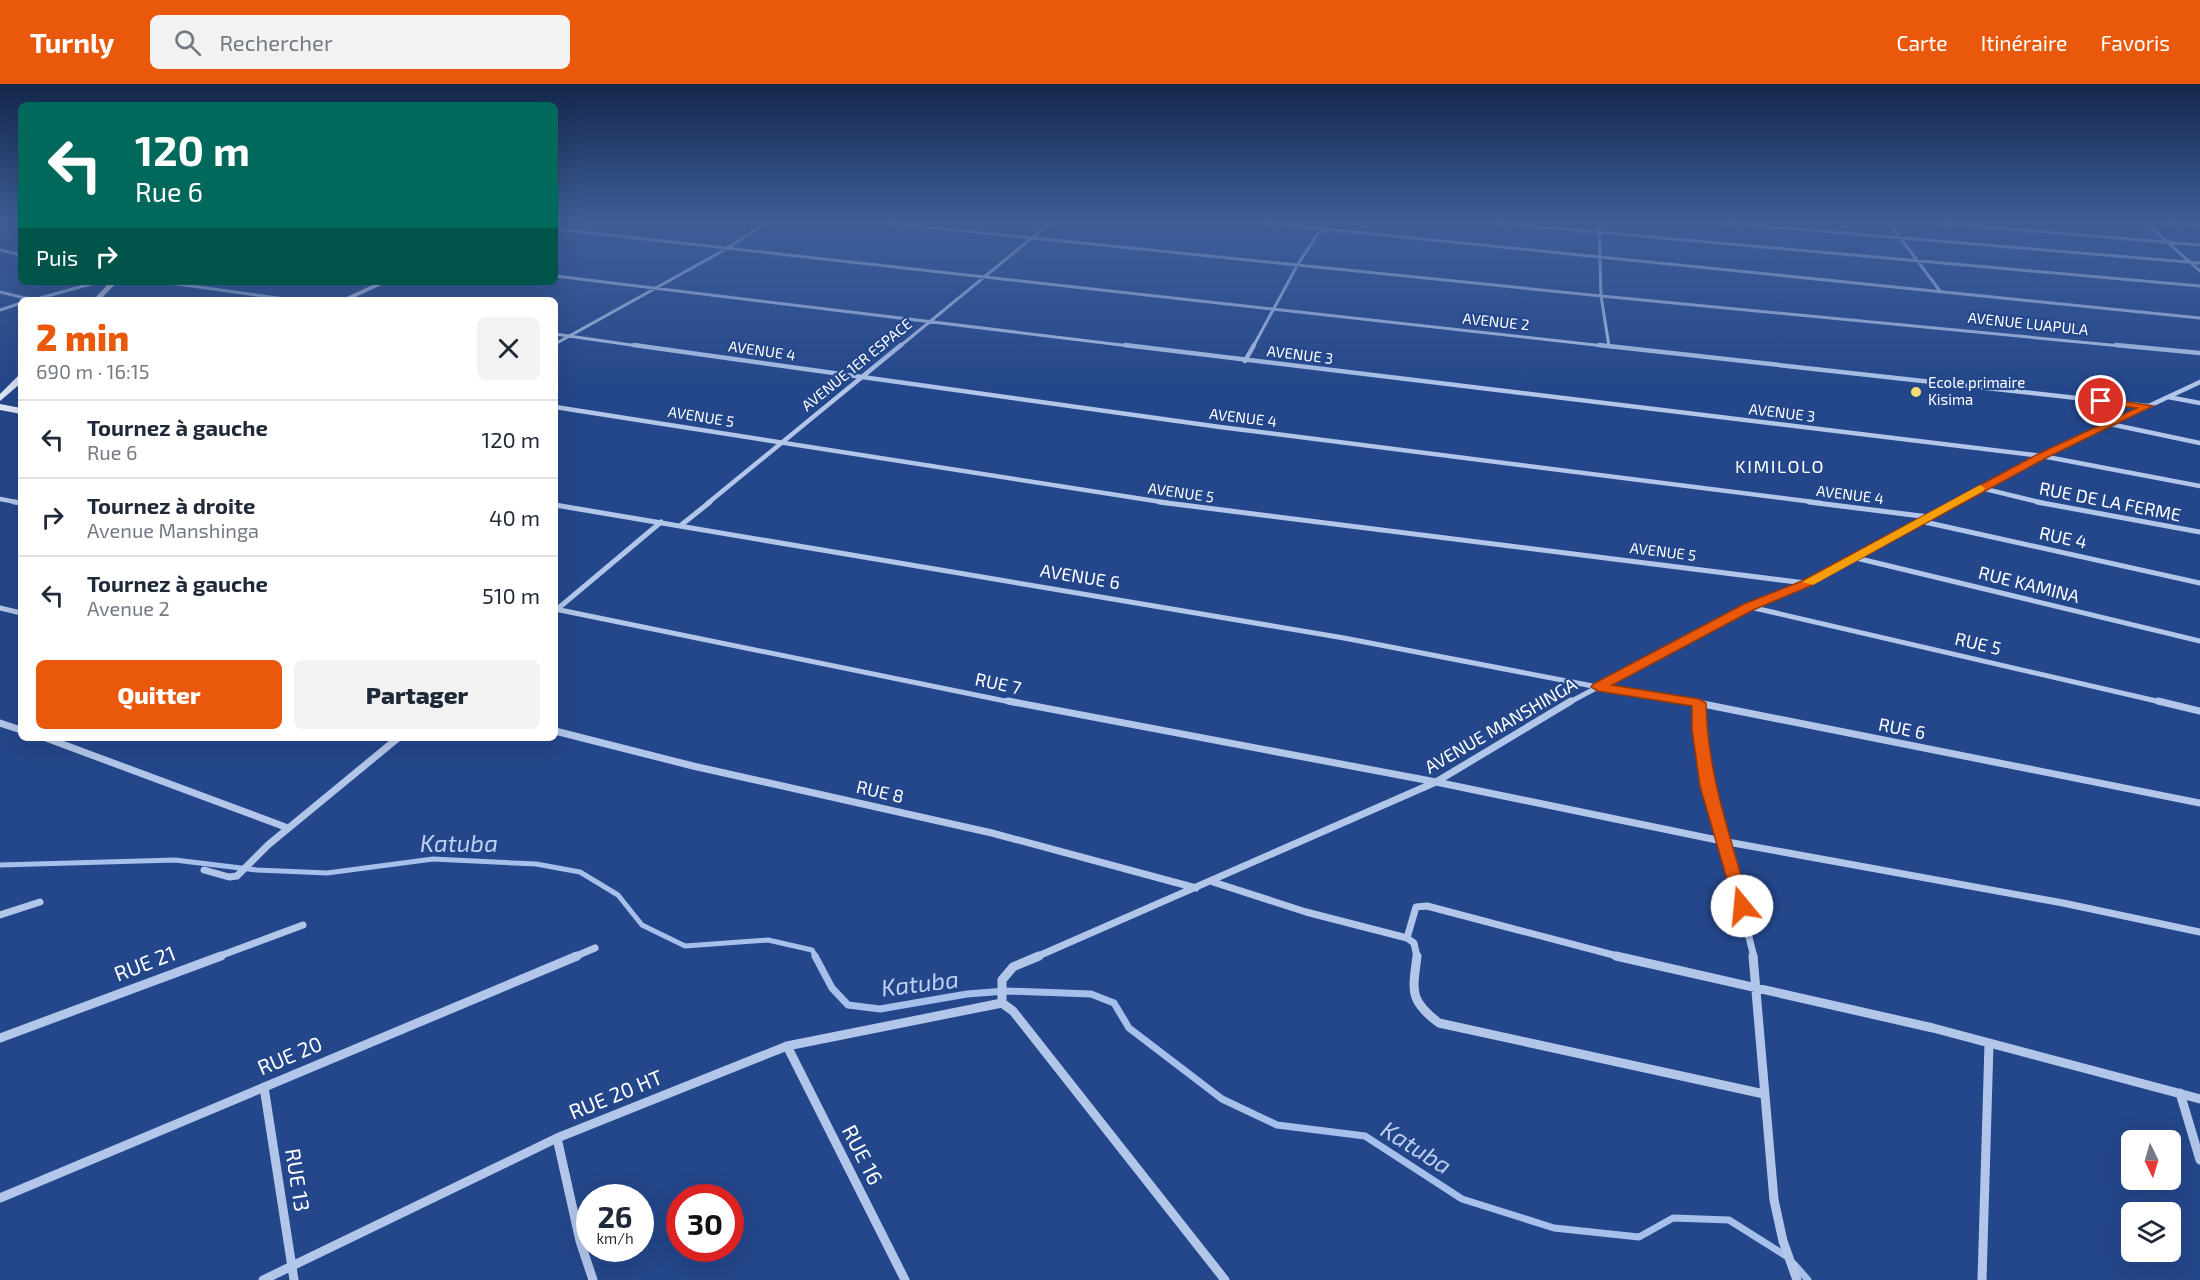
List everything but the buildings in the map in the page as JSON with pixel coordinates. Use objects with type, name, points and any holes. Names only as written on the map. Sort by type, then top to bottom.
[{"type":"street","name":"AVENUE 3","points":[[578,279],[2042,456],[2200,486]]},
{"type":"street","points":[[558,342],[672,279]]},
{"type":"street","name":"AVENUE 1ER ESPACE","points":[[680,526],[981,279]]},
{"type":"street","name":"AVENUE 2","points":[[999,279],[2148,406]]},
{"type":"street","points":[[1245,361],[1289,279]]},
{"type":"street","name":"AVENUE LUAPULA","points":[[1438,279],[2200,353]]},
{"type":"street","points":[[1600,279],[1609,346]]},
{"type":"street","points":[[1825,279],[2200,318]]},
{"type":"street","points":[[1931,279],[1940,291]]},
{"type":"street","points":[[2125,279],[2200,286]]},
{"type":"street","points":[[44,297],[87,285]]},
{"type":"street","points":[[99,297],[111,285]]},
{"type":"street","points":[[184,285],[270,297]]},
{"type":"street","points":[[350,297],[378,285]]},
{"type":"street","points":[[0,292],[21,297]]},
{"type":"street","points":[[0,310],[18,304]]},
{"type":"street","name":"AVENUE 4","points":[[558,334],[1220,427],[1929,517]]},
{"type":"street","points":[[0,399],[18,381]]},
{"type":"street","name":"AVENUE MANSHINGA","points":[[1002,1003],[1002,980],[1013,967],[1213,882],[1436,782],[1598,687],[1749,607],[1806,584],[1852,557],[2042,456],[2200,382]]},
{"type":"street","points":[[2168,397],[2200,403]]},
{"type":"street","name":"AVENUE 5","points":[[558,407],[1173,504],[1806,584]]},
{"type":"street","points":[[0,408],[18,411]]},
{"type":"street","points":[[2110,423],[2200,443]]},
{"type":"street","name":"RUE DE LA FERME","points":[[1980,488],[2063,508],[2200,532]]},
{"type":"street","points":[[0,499],[18,502]]},
{"type":"street","name":"AVENUE 6","points":[[558,505],[1333,636],[1598,687]]},
{"type":"street","name":"RUE 4","points":[[1920,521],[2200,583]]},
{"type":"street","points":[[558,608],[662,522]]},
{"type":"street","name":"RUE KAMINA","points":[[1852,557],[2200,641]]},
{"type":"street","name":"RUE 5","points":[[1749,607],[2200,711]]},
{"type":"street","points":[[0,608],[18,612]]},
{"type":"street","name":"RUE 7","points":[[558,610],[1055,711],[1436,782],[1722,842],[2063,903],[2200,932]]},
{"type":"street","name":"RUE 6","points":[[1598,687],[1699,703],[2200,803]]},
{"type":"street","points":[[1699,703],[1699,729],[1707,786],[1742,906],[1758,989],[1764,1094],[1776,1218],[1785,1252],[1797,1280]]},
{"type":"street","points":[[0,723],[18,729]]},
{"type":"street","name":"RUE 8","points":[[558,732],[693,766],[992,833],[1197,888]]},
{"type":"street","points":[[54,741],[288,828]]},
{"type":"street","points":[[204,870],[228,877],[237,876],[254,857],[394,741]]},
{"type":"street","points":[[1213,882],[1306,912],[1415,941],[1418,948],[1413,992],[1420,1008],[1439,1023],[1618,1060],[1764,1094]]},
{"type":"street","points":[[0,915],[40,902]]},
{"type":"street","points":[[1407,938],[1416,907],[1427,906],[1671,970],[1863,1011],[2200,1099]]},
{"type":"street","name":"RUE 21","points":[[0,1038],[303,925]]},
{"type":"street","name":"RUE 20","points":[[0,1197],[595,948]]},
{"type":"street","points":[[1002,1003],[1013,1011],[1225,1280]]},
{"type":"street","name":"RUE 20 HT","points":[[263,1280],[557,1138],[786,1046],[1002,1003]]},
{"type":"street","points":[[1982,1280],[1989,1044]]},
{"type":"street","name":"RUE 16","points":[[786,1046],[904,1280]]},
{"type":"street","name":"RUE 13","points":[[264,1087],[294,1280]]},
{"type":"street","points":[[2180,1093],[2200,1160]]},
{"type":"street","points":[[557,1138],[580,1241],[593,1280]]},
{"type":"waterway","name":"Katuba","points":[[0,865],[175,860],[257,870],[327,873],[433,859],[536,864],[580,872],[618,895],[642,925],[685,946],[768,940],[812,950],[816,957]]},
{"type":"waterway","name":"Katuba","points":[[815,956],[832,988],[848,1005],[880,1009],[967,994],[1006,991],[1091,994],[1114,1003],[1129,1028],[1222,1099],[1277,1125],[1365,1136],[1462,1199],[1554,1228],[1639,1237],[1673,1218],[1729,1220],[1786,1256]]},
{"type":"waterway","name":"Katuba","points":[[1794,1264],[1808,1280]]},
{"type":"slow traffic","points":[[1808,582],[1980,488]]},
{"type":"place","name":"Ecole primaire Kisima","points":[[1916,392]]},
{"type":"district","name":"KIMILOLO","points":[[1780,467]]},
{"type":"route","points":[[1742,906],[1707,786],[1699,729],[1699,703],[1598,687],[1749,607],[1806,584],[1852,557],[2042,456],[2148,406],[2101,401]]}]
